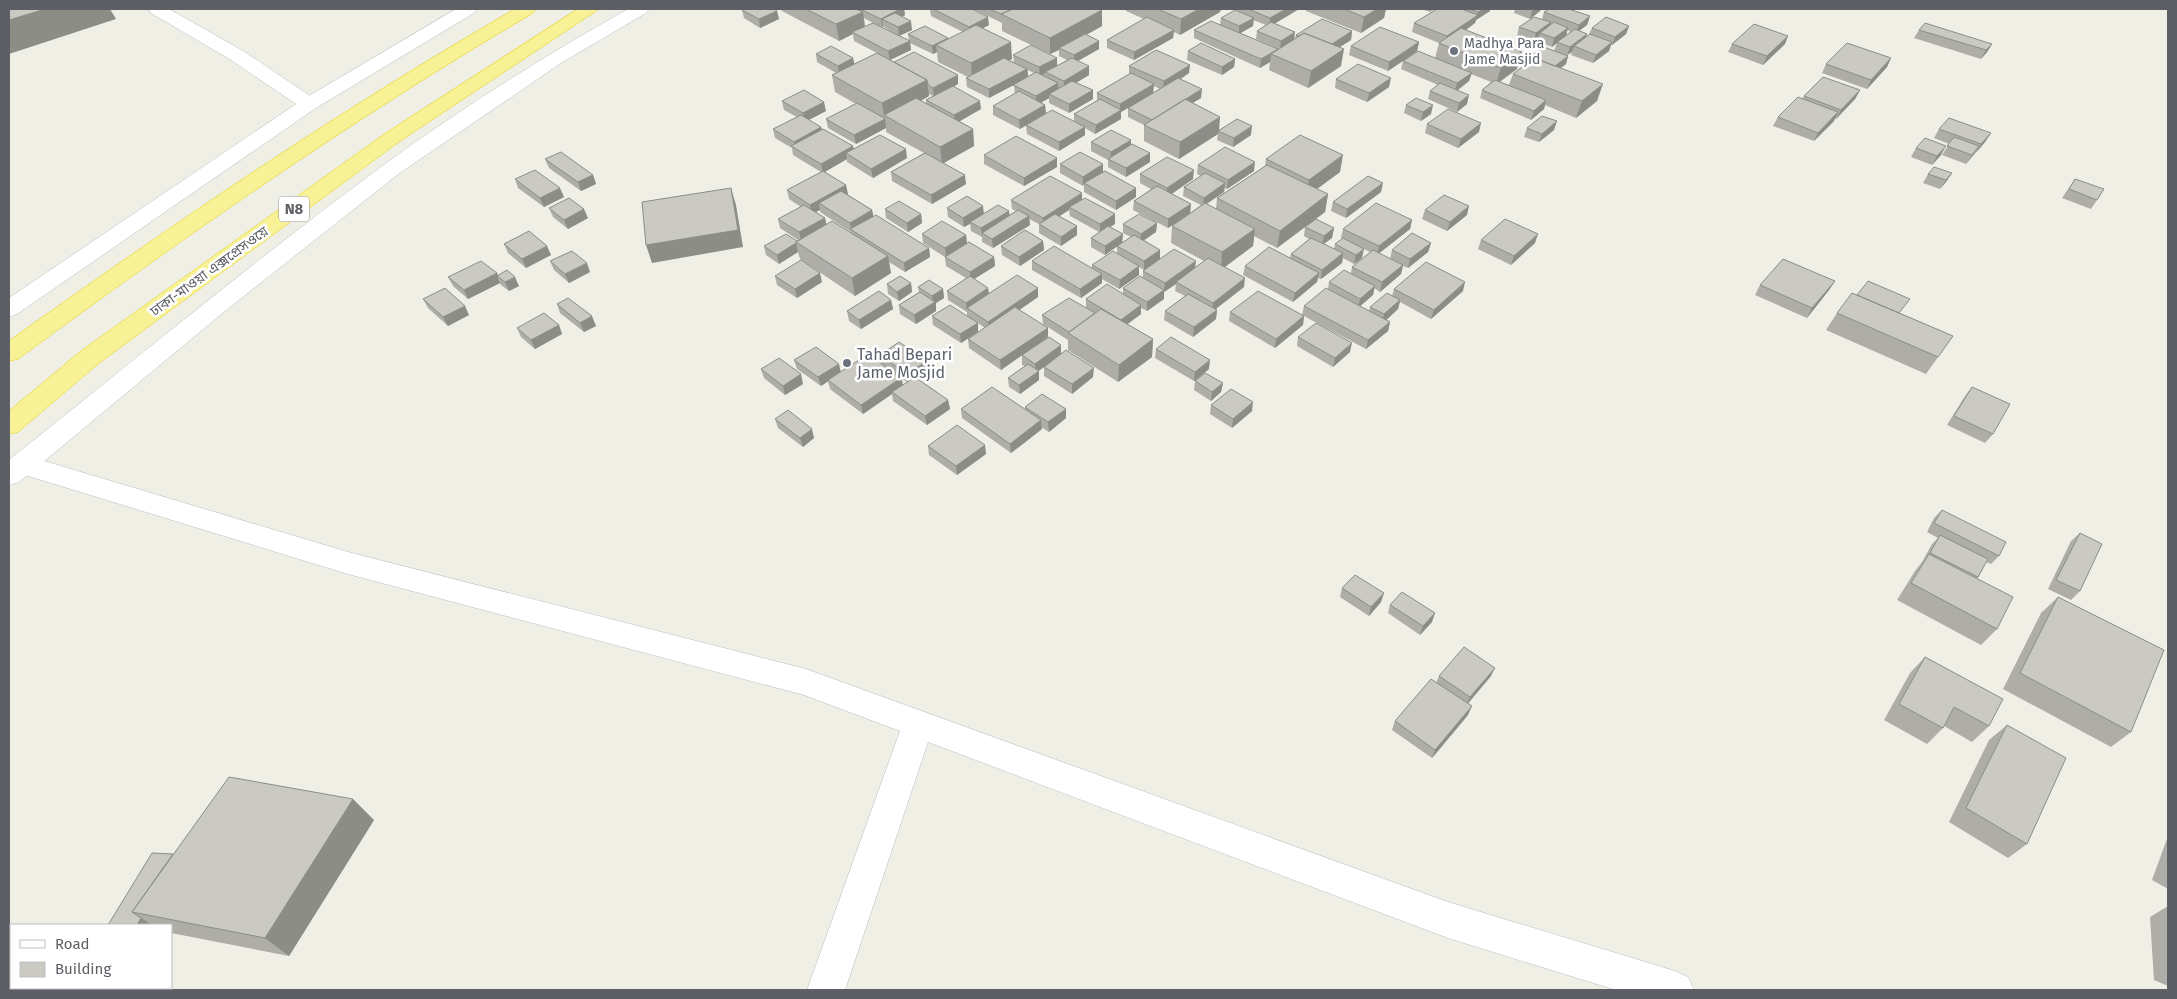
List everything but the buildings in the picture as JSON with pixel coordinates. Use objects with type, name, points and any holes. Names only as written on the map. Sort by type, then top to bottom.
[{"type":"highway","points":[[9,353],[178,232],[355,114],[527,9]]},
{"type":"highway","name":"ঢাকা-মাওয়া এক্সপ্রেসওয়ে","points":[[9,425],[90,358],[393,137],[590,9]]},
{"type":"street","points":[[157,9],[238,56],[309,104]]},
{"type":"street","points":[[9,309],[309,104],[468,9]]},
{"type":"street","points":[[15,470],[390,171],[554,59],[640,9]]},
{"type":"street","points":[[15,470],[348,563],[806,682],[919,722],[1448,920],[1674,990]]},
{"type":"street","points":[[826,990],[919,722]]},
{"type":"place","name":"Madhya Para Jame Masjid","points":[[1454,51]]},
{"type":"place","name":"Tahad Bepari Jame Mosjid","points":[[847,363]]}]
